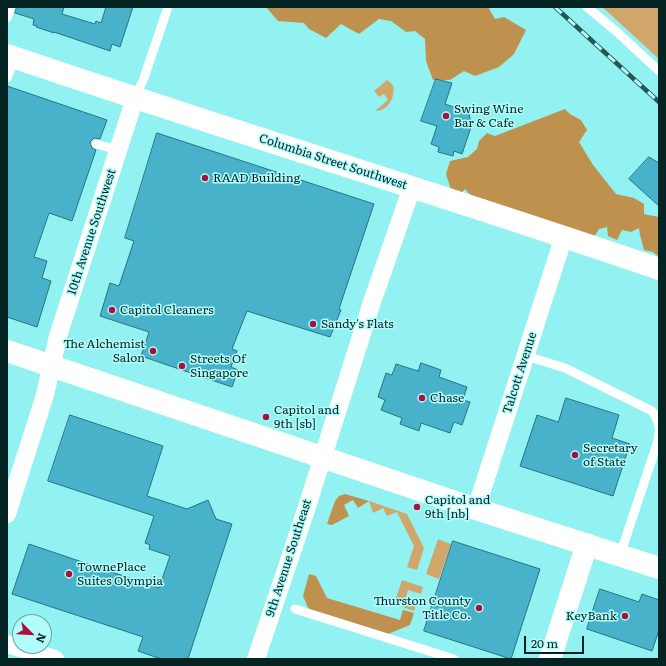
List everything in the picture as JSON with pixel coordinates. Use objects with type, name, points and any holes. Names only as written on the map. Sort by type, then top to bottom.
[{"type":"street","name":"Columbia Street Southwest","points":[[11,57],[412,186],[659,269]]},
{"type":"street","name":"10th Avenue Southwest","points":[[7,514],[45,395],[58,336],[135,98]]},
{"type":"street","name":"9th Avenue Southeast","points":[[256,659],[374,297],[412,186]]},
{"type":"street","name":"Talcott Avenue","points":[[476,509],[564,236]]},
{"type":"street","points":[[7,351],[476,509],[659,568]]},
{"type":"street","points":[[550,659],[587,544]]},
{"type":"street","points":[[7,644],[55,659]]},
{"type":"lane","points":[[7,18],[10,7]]},
{"type":"lane","points":[[135,98],[144,78],[168,7]]},
{"type":"lane","points":[[587,7],[659,71]]},
{"type":"lane","points":[[7,78],[11,57]]},
{"type":"lane","points":[[96,144],[118,150]]},
{"type":"lane","points":[[526,356],[565,368],[652,411],[657,419],[659,428]]},
{"type":"lane","points":[[620,555],[658,441],[659,433]]},
{"type":"lane","points":[[295,609],[454,659]]},
{"type":"shaded area","points":[[266,7],[488,7],[495,19],[504,17],[526,30],[514,54],[499,67],[475,76],[464,71],[450,80],[433,80],[426,61],[425,39],[415,31],[406,32],[391,21],[379,19],[359,34],[341,24],[326,38],[309,29],[304,23],[278,21]]},
{"type":"shaded area","points":[[602,7],[659,7],[659,59],[610,14]]},
{"type":"shaded area","points":[[387,80],[393,85],[394,90],[392,98],[384,109],[375,111],[388,100],[384,94],[379,97],[374,91]]},
{"type":"shaded area","points":[[565,109],[570,114],[581,120],[587,130],[579,142],[593,165],[616,194],[634,198],[644,204],[644,214],[659,217],[659,257],[653,252],[644,250],[639,228],[631,232],[622,230],[617,240],[608,236],[607,227],[599,229],[590,243],[502,211],[485,199],[474,199],[465,189],[460,194],[451,190],[446,174],[450,161],[468,157],[477,149],[479,141],[487,133],[495,136]]},
{"type":"shaded area","points":[[345,494],[369,501],[358,508],[353,500],[344,505],[349,516],[332,525],[327,524],[335,501],[339,496]]},
{"type":"shaded area","points":[[369,501],[407,514],[424,548],[417,570],[407,567],[414,546],[397,512],[387,516],[383,508],[373,513]]},
{"type":"shaded area","points":[[438,539],[451,544],[439,579],[426,574]]},
{"type":"shaded area","points":[[309,574],[316,576],[327,598],[400,620],[403,610],[414,613],[410,625],[388,634],[309,610],[303,596]]},
{"type":"shaded area","points":[[402,580],[423,587],[421,594],[408,590],[405,600],[416,604],[414,611],[394,604]]},
{"type":"building","points":[[17,7],[64,7],[62,14],[95,24],[96,21],[101,23],[106,7],[133,7],[120,47],[112,44],[110,51],[36,27],[37,26],[33,25],[34,19],[15,13]]},
{"type":"building","name":"Swing Wine Bar & Cafe","points":[[436,79],[452,83],[445,104],[469,114],[472,124],[462,154],[454,151],[453,156],[438,152],[439,147],[431,144],[437,126],[421,121]]},
{"type":"building","points":[[7,86],[107,120],[100,139],[94,138],[90,142],[92,148],[96,150],[72,221],[49,213],[34,257],[47,261],[42,278],[51,281],[37,327],[7,317]]},
{"type":"building","points":[[157,133],[374,204],[339,309],[341,310],[330,337],[247,311],[232,349],[237,351],[231,367],[238,370],[232,387],[141,356],[149,332],[100,316],[110,283],[119,286],[134,241],[125,238]]},
{"type":"building","points":[[649,157],[659,163],[659,206],[629,179]]},
{"type":"building","name":"Chase","points":[[421,363],[441,370],[439,377],[467,387],[463,400],[470,402],[462,425],[454,422],[450,433],[421,423],[419,431],[400,424],[402,418],[381,410],[385,400],[378,397],[386,373],[392,375],[396,364],[418,371]]},
{"type":"building","name":"Secretary of State","points":[[566,398],[619,415],[612,438],[630,444],[613,496],[520,466],[537,415],[558,422]]},
{"type":"building","name":"TownePlace Suites Olympia","points":[[70,415],[163,446],[147,496],[187,509],[208,500],[216,519],[232,524],[188,659],[161,659],[138,651],[143,637],[12,594],[29,544],[159,588],[170,556],[149,549],[150,545],[145,543],[154,516],[48,481]]},
{"type":"building","name":"Thurston County Title Co.","points":[[453,541],[540,569],[511,659],[424,631]]},
{"type":"building","name":"KeyBank","points":[[600,589],[639,602],[642,594],[659,600],[659,630],[652,651],[587,629]]},
{"type":"railway","points":[[555,7],[659,102]]},
{"type":"place","name":"Swing Wine Bar & Cafe","points":[[446,116]]},
{"type":"place","name":"RAAD Building","points":[[205,178]]},
{"type":"place","name":"Capitol Cleaners","points":[[112,310]]},
{"type":"place","name":"Sandy's Flats","points":[[313,324]]},
{"type":"place","name":"The Alchemist Salon","points":[[153,351]]},
{"type":"place","name":"Streets Of Singapore","points":[[182,366]]},
{"type":"place","name":"Chase","points":[[422,398]]},
{"type":"place","name":"Capitol and 9th [sb]","points":[[266,417]]},
{"type":"place","name":"Secretary of State","points":[[575,455]]},
{"type":"place","name":"Capitol and 9th [nb]","points":[[417,507]]},
{"type":"place","name":"TownePlace Suites Olympia","points":[[69,574]]},
{"type":"place","name":"Thurston County Title Co.","points":[[479,608]]},
{"type":"place","name":"KeyBank","points":[[625,616]]}]
